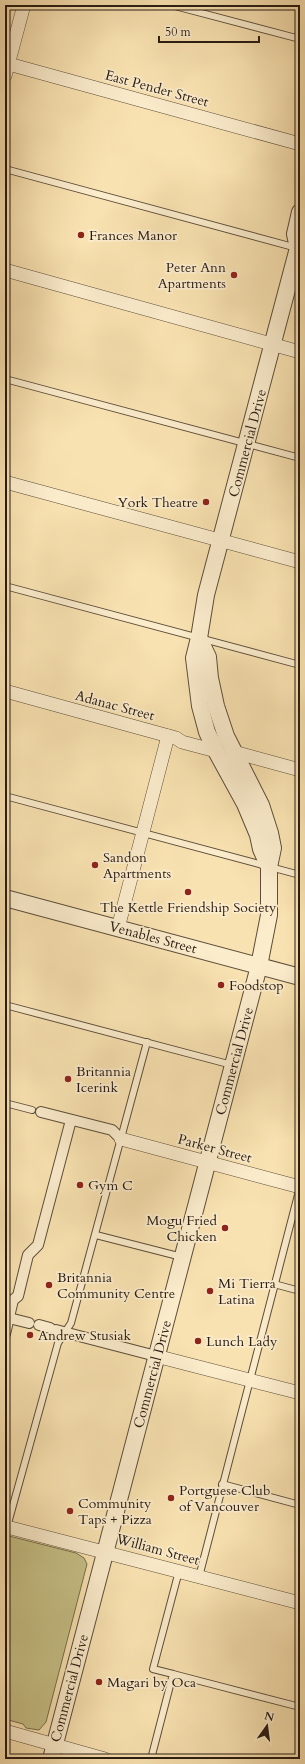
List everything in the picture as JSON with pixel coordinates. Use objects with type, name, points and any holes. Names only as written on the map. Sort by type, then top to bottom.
[{"type":"street","points":[[6,68],[24,5]]},
{"type":"street","name":"East Pender Street","points":[[6,68],[300,144]]},
{"type":"street","name":"Commercial Drive","points":[[52,1752],[259,966],[269,915],[269,867],[245,804],[216,751],[204,721],[196,679],[194,658],[206,595],[272,344],[299,248],[295,234],[300,212]]},
{"type":"street","points":[[5,270],[300,352]]},
{"type":"street","points":[[5,482],[300,562]]},
{"type":"street","points":[[199,638],[208,657],[210,678],[216,706],[226,736],[261,805],[270,833],[273,848],[269,867]]},
{"type":"street","name":"Adanac Street","points":[[5,691],[168,736],[216,751]]},
{"type":"street","points":[[118,928],[168,736]]},
{"type":"street","points":[[234,752],[300,770]]},
{"type":"street","name":"Venables Street","points":[[5,898],[300,977]]},
{"type":"street","points":[[36,1111],[112,1130],[121,1139]]},
{"type":"street","points":[[5,1334],[13,1300],[18,1296],[28,1255],[38,1245],[71,1120]]},
{"type":"street","name":"Parker Street","points":[[121,1139],[300,1187]]},
{"type":"street","points":[[8,1318],[300,1394]]},
{"type":"street","name":"William Street","points":[[7,1527],[300,1603]]},
{"type":"street","points":[[5,1731],[52,1752],[105,1759]]},
{"type":"lane","points":[[171,5],[300,39]]},
{"type":"lane","points":[[5,168],[299,248]]},
{"type":"lane","points":[[5,379],[300,458]]},
{"type":"lane","points":[[5,586],[300,665]]},
{"type":"lane","points":[[5,796],[300,875]]},
{"type":"lane","points":[[5,1005],[232,1065]]},
{"type":"lane","points":[[7,1527],[58,1343],[57,1330],[72,1323],[147,1042]]},
{"type":"lane","points":[[5,1103],[36,1111]]},
{"type":"lane","points":[[199,1577],[300,1187]]},
{"type":"lane","points":[[96,1235],[182,1257]]},
{"type":"lane","points":[[274,1284],[300,1291]]},
{"type":"lane","points":[[222,1484],[300,1504]]},
{"type":"lane","points":[[179,1572],[153,1669],[300,1707]]},
{"type":"lane","points":[[152,1759],[173,1674]]},
{"type":"shaded area","points":[[5,1535],[76,1553],[84,1558],[87,1564],[46,1722],[39,1730],[26,1728],[23,1724],[5,1719]]},
{"type":"place","name":"Frances Manor","points":[[81,235]]},
{"type":"place","name":"Peter Ann Apartments","points":[[234,275]]},
{"type":"place","name":"York Theatre","points":[[206,502]]},
{"type":"place","name":"Sandon Apartments","points":[[95,865]]},
{"type":"place","name":"The Kettle Friendship Society","points":[[188,892]]},
{"type":"place","name":"Foodstop","points":[[221,985]]},
{"type":"place","name":"Britannia Icerink","points":[[68,1079]]},
{"type":"place","name":"Gym C","points":[[80,1185]]},
{"type":"place","name":"Mogu Fried Chicken","points":[[225,1228]]},
{"type":"place","name":"Britannia Community Centre","points":[[49,1285]]},
{"type":"place","name":"Mi Tierra Latina","points":[[210,1291]]},
{"type":"place","name":"Andrew Stusiak","points":[[30,1335]]},
{"type":"place","name":"Lunch Lady","points":[[198,1341]]},
{"type":"place","name":"Portguese Club of Vancouver","points":[[171,1498]]},
{"type":"place","name":"Community Taps + Pizza","points":[[70,1511]]},
{"type":"place","name":"Magari by Oca","points":[[99,1682]]}]
